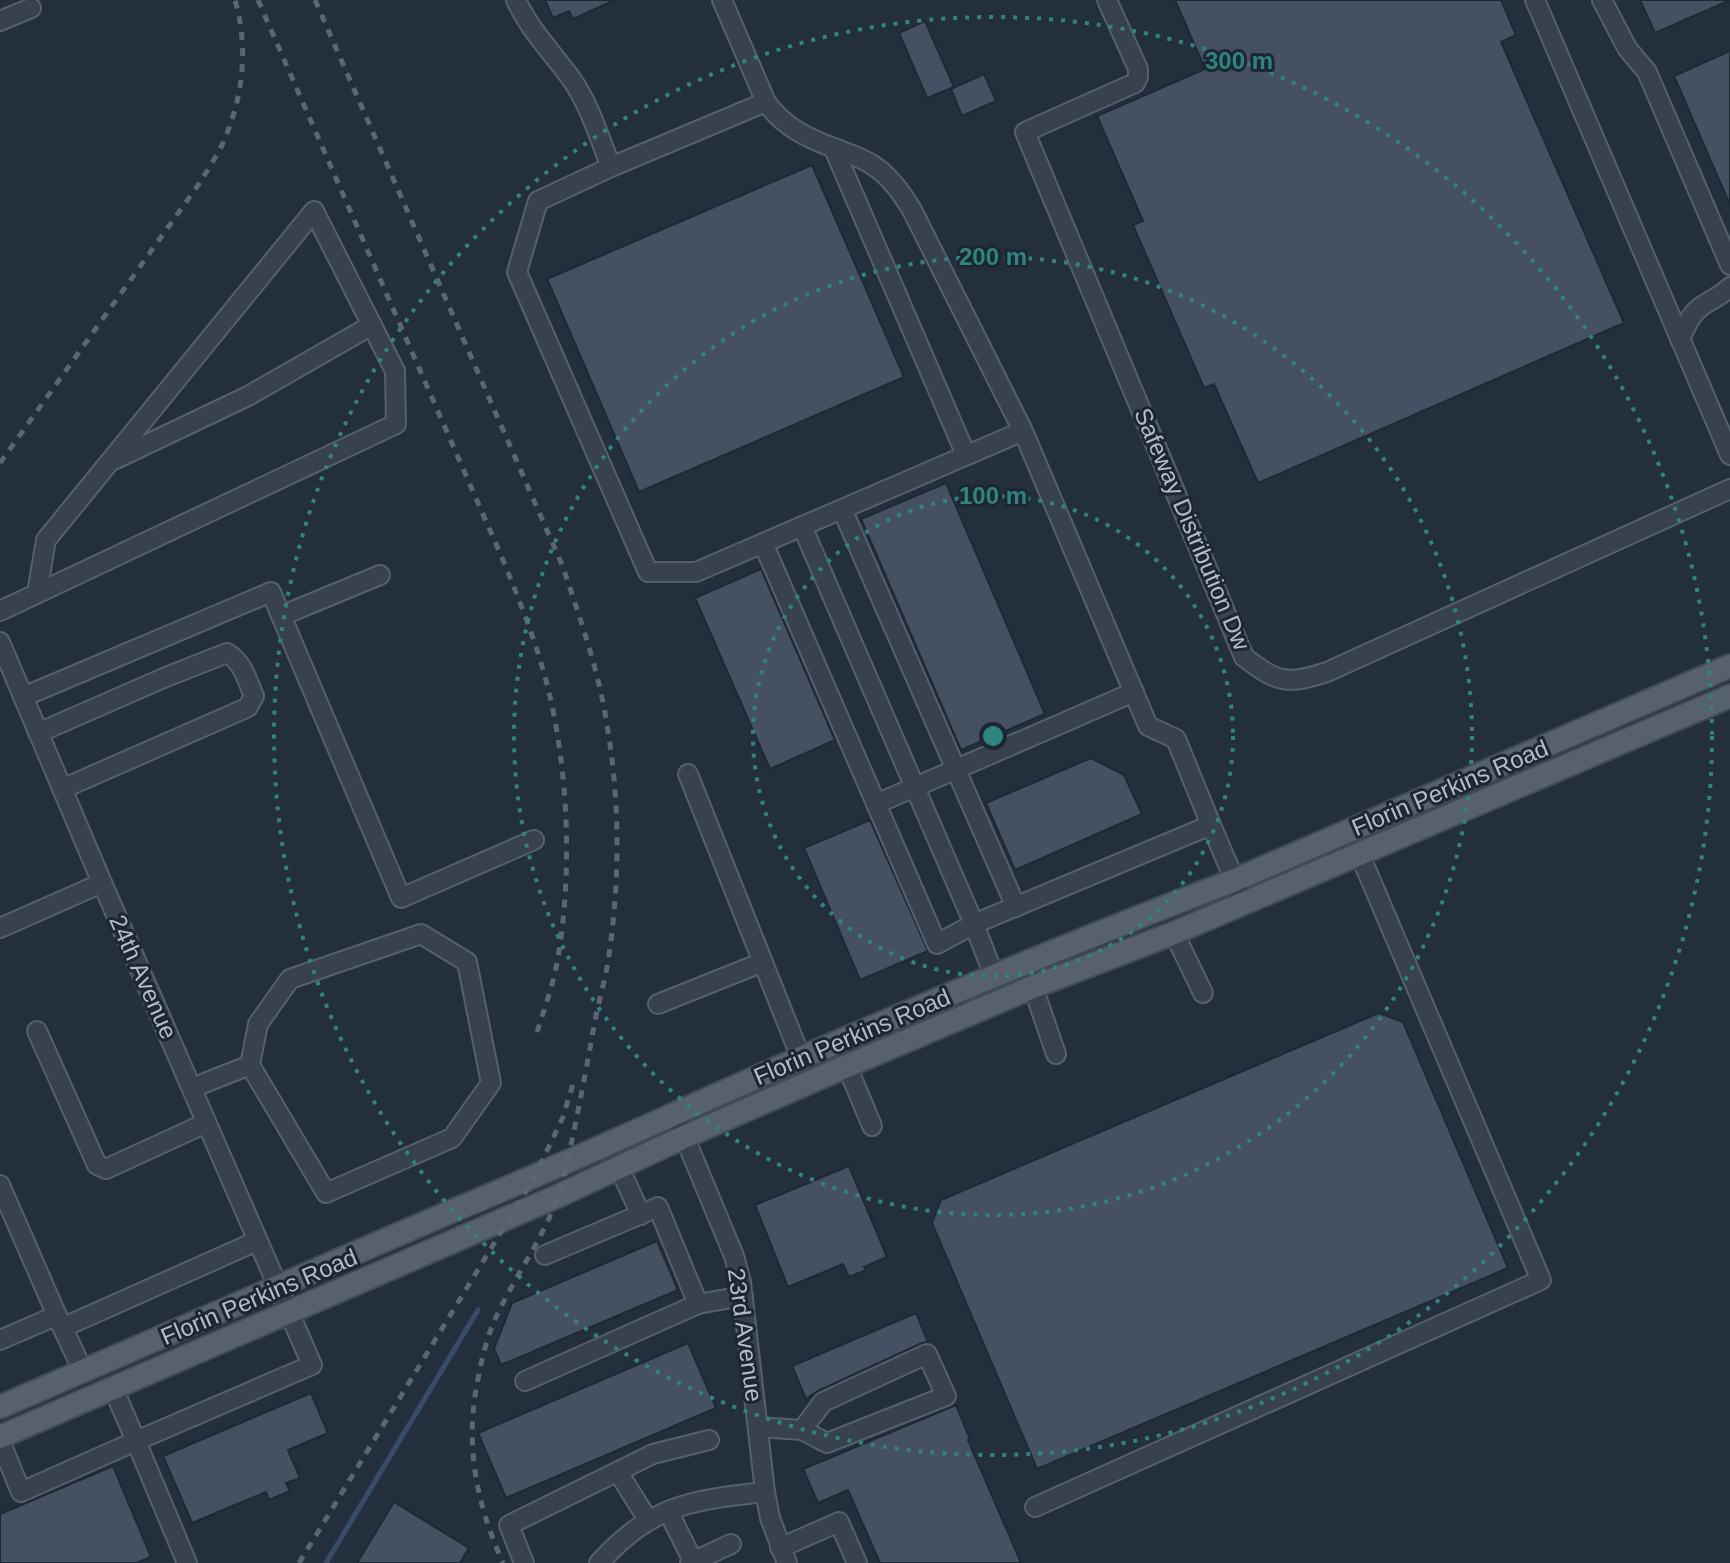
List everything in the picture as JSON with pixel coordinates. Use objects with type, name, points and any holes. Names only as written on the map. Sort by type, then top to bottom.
[{"type":"main road","name":"Florin Perkins Road","points":[[0,1407],[534,1178],[801,1058],[994,976],[1235,880],[1730,666]]},
{"type":"main road","name":"Florin Perkins Road","points":[[0,1439],[454,1242],[847,1066],[1033,987],[1174,933],[1730,696]]},
{"type":"street","points":[[516,0],[580,94],[611,167]]},
{"type":"street","points":[[722,0],[766,102],[783,123],[870,163],[892,181],[912,210],[1023,431],[1148,726],[1176,739],[1244,902]]},
{"type":"street","name":"Safeway Distribution Dw","points":[[1107,0],[1138,69],[1135,83],[1025,132],[1244,657],[1268,675],[1298,681],[1327,672],[1730,489]]},
{"type":"street","points":[[1535,0],[1730,455]]},
{"type":"street","points":[[1602,0],[1627,48],[1647,72],[1730,265]]},
{"type":"street","points":[[0,21],[31,8]]},
{"type":"street","points":[[766,102],[538,201],[517,272],[648,572],[696,572],[1023,431]]},
{"type":"street","points":[[834,149],[966,455]]},
{"type":"street","points":[[0,611],[396,424],[395,371],[314,211],[46,540],[37,593]]},
{"type":"street","points":[[1680,339],[1689,319],[1700,307],[1721,296],[1730,287]]},
{"type":"street","points":[[110,462],[248,396],[372,325]]},
{"type":"street","points":[[842,509],[1016,907]]},
{"type":"street","points":[[802,526],[994,976]]},
{"type":"street","points":[[763,543],[937,944],[974,924],[1211,825]]},
{"type":"street","points":[[281,616],[380,575]]},
{"type":"street","points":[[23,697],[271,592],[401,898],[534,840]]},
{"type":"street","name":"24th Avenue","points":[[0,642],[312,1365],[136,1441]]},
{"type":"street","points":[[38,733],[221,654],[227,653],[241,665],[254,696],[248,707],[62,789]]},
{"type":"street","points":[[876,804],[1134,692]]},
{"type":"street","points":[[688,774],[801,1058]]},
{"type":"street","points":[[1035,1507],[1541,1280],[1360,855]]},
{"type":"street","points":[[0,928],[102,883]]},
{"type":"street","points":[[1174,933],[1203,993]]},
{"type":"street","points":[[421,934],[467,962],[491,1083],[452,1138],[326,1193],[250,1065],[258,1024],[290,979],[421,934]]},
{"type":"street","points":[[658,1004],[763,962]]},
{"type":"street","points":[[1033,987],[1056,1054]]},
{"type":"street","points":[[37,1031],[97,1165],[106,1169],[206,1123]]},
{"type":"street","points":[[192,1088],[250,1065]]},
{"type":"street","points":[[847,1066],[872,1126]]},
{"type":"street","name":"23rd Avenue","points":[[675,1114],[734,1256],[743,1296],[765,1492],[783,1555]]},
{"type":"street","points":[[619,1167],[641,1215]]},
{"type":"street","points":[[0,1185],[7,1220],[83,1371]]},
{"type":"street","points":[[545,1255],[658,1207],[698,1304]]},
{"type":"street","points":[[0,1340],[51,1318],[61,1322],[257,1241]]},
{"type":"street","points":[[525,1381],[698,1304],[743,1296]]},
{"type":"street","points":[[758,1427],[802,1430],[827,1443],[946,1396],[927,1354],[823,1402],[802,1430]]},
{"type":"street","points":[[113,1388],[187,1563]]},
{"type":"street","points":[[0,1439],[21,1492],[136,1441]]},
{"type":"street","points":[[524,1563],[509,1525],[653,1454],[709,1440]]},
{"type":"street","points":[[618,1472],[648,1520]]},
{"type":"street","points":[[599,1563],[630,1533],[668,1511],[707,1498],[765,1492]]},
{"type":"street","points":[[668,1511],[691,1562],[731,1544]]},
{"type":"street","points":[[783,1555],[839,1522],[857,1563]]},
{"type":"building","points":[[545,0],[615,0],[573,19],[569,11],[553,18]]},
{"type":"building","points":[[1175,0],[1501,0],[1516,35],[1501,42],[1624,323],[1258,483],[1214,384],[1204,388],[1133,225],[1143,221],[1097,116],[1205,69]]},
{"type":"building","points":[[1640,0],[1730,0],[1655,33]]},
{"type":"building","points":[[925,21],[954,87],[927,98],[899,33]]},
{"type":"building","points":[[1730,51],[1730,205],[1674,76]]},
{"type":"building","points":[[984,74],[996,101],[962,116],[951,89]]},
{"type":"building","points":[[812,165],[904,377],[639,492],[547,279]]},
{"type":"building","points":[[946,483],[1045,714],[961,750],[861,519]]},
{"type":"building","points":[[761,569],[835,740],[770,769],[695,598]]},
{"type":"building","points":[[1091,758],[1124,775],[1142,814],[1015,870],[986,803]]},
{"type":"building","points":[[870,820],[928,951],[860,980],[804,848]]},
{"type":"building","points":[[1379,1013],[1403,1022],[1508,1268],[1037,1469],[932,1223],[941,1200]]},
{"type":"building","points":[[849,1166],[887,1257],[849,1277],[843,1264],[788,1287],[755,1205]]},
{"type":"building","points":[[657,1241],[678,1290],[501,1365],[494,1349],[512,1303]]},
{"type":"building","points":[[916,1313],[928,1342],[806,1399],[792,1366]]},
{"type":"building","points":[[688,1343],[716,1408],[506,1498],[478,1433]]},
{"type":"building","points":[[311,1393],[328,1433],[288,1450],[300,1478],[286,1483],[290,1491],[269,1500],[266,1492],[192,1523],[163,1456]]},
{"type":"building","points":[[956,1405],[1021,1563],[880,1563],[848,1490],[818,1503],[803,1469]]},
{"type":"building","points":[[113,1466],[151,1557],[136,1563],[0,1563],[0,1514]]},
{"type":"building","points":[[394,1502],[469,1548],[460,1563],[357,1563]]},
{"type":"waterway","points":[[326,1563],[478,1310]]},
{"type":"railway","points":[[0,463],[201,181],[221,148],[230,126],[242,73],[242,36],[235,0]]},
{"type":"railway","points":[[258,0],[503,560],[548,688],[564,791],[565,899],[556,968],[535,1039]]},
{"type":"railway","points":[[315,0],[563,567],[594,665],[611,754],[617,840],[613,926],[571,1146],[561,1189],[549,1218],[492,1326],[482,1358],[475,1399],[472,1423],[475,1470],[485,1516],[503,1563]]},
{"type":"railway","points":[[299,1563],[534,1178],[563,1117],[573,1084]]}]
